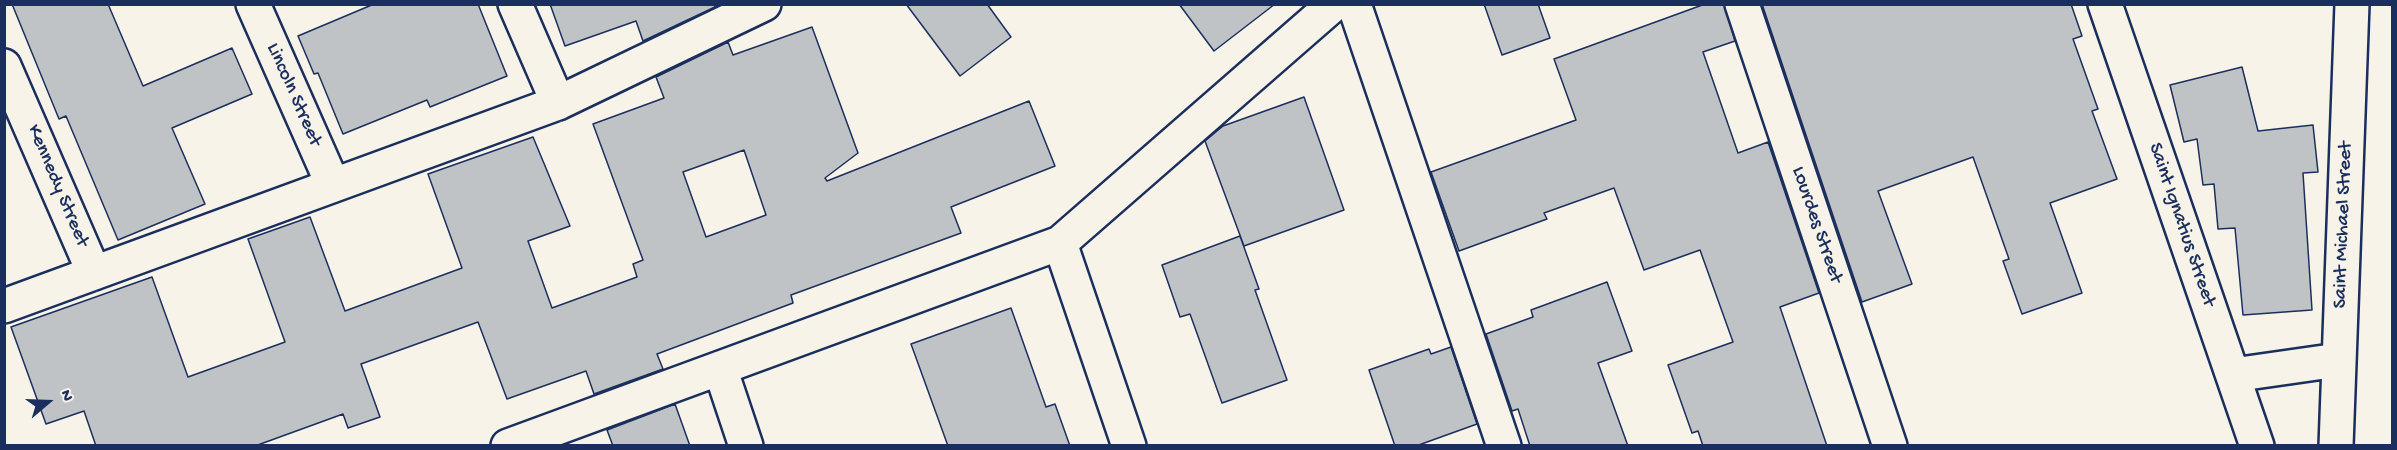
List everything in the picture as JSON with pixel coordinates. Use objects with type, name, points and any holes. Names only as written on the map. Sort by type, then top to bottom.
[{"type":"street","name":"Lincoln Street","points":[[254,4],[333,184]]},
{"type":"street","points":[[515,4],[558,103]]},
{"type":"street","points":[[4,306],[558,103],[764,4]]},
{"type":"street","points":[[508,446],[1060,243],[1334,4]]},
{"type":"street","points":[[1354,4],[1504,446]]},
{"type":"street","name":"Lourdes Street","points":[[1742,4],[1890,446]]},
{"type":"street","name":"Saint Ignatius Street","points":[[2105,4],[2257,446]]},
{"type":"street","name":"Saint Michael Street","points":[[2336,446],[2352,4]]},
{"type":"street","name":"Kennedy Street","points":[[4,66],[94,273]]},
{"type":"street","points":[[1060,243],[1129,446]]},
{"type":"street","points":[[2233,375],[2338,360]]},
{"type":"street","points":[[720,368],[746,446]]},
{"type":"building","points":[[12,4],[108,4],[143,86],[232,48],[252,94],[172,128],[205,204],[118,240],[66,116],[59,119]]},
{"type":"building","points":[[374,4],[478,4],[507,76],[430,107],[427,100],[343,134],[318,73],[314,74],[298,36]]},
{"type":"building","points":[[550,4],[714,4],[715,7],[643,41],[636,21],[565,46]]},
{"type":"building","points":[[906,4],[987,4],[1011,37],[960,76]]},
{"type":"building","points":[[1179,4],[1275,4],[1214,51]]},
{"type":"building","points":[[1484,4],[1538,4],[1550,38],[1502,55]]},
{"type":"building","points":[[1705,4],[1724,4],[1735,41],[1703,52],[1738,153],[1768,142],[1819,293],[1780,307],[1827,446],[1703,446],[1698,431],[1692,433],[1668,365],[1733,342],[1700,250],[1644,270],[1614,188],[1544,213],[1547,219],[1459,251],[1431,172],[1576,120],[1554,59]]},
{"type":"building","points":[[1762,4],[2071,4],[2082,36],[2073,39],[2098,109],[2092,111],[2117,179],[2050,203],[2082,293],[2022,314],[2003,261],[2009,259],[1973,157],[1878,191],[1912,284],[1862,302]]},
{"type":"building","points":[[812,27],[858,153],[825,178],[827,181],[1029,101],[1055,166],[951,207],[961,233],[791,295],[793,303],[657,354],[663,369],[594,394],[586,371],[507,399],[478,322],[361,364],[380,417],[348,428],[343,414],[255,446],[96,446],[84,411],[46,424],[11,327],[152,277],[188,377],[285,342],[248,239],[310,217],[345,311],[462,268],[428,174],[533,137],[570,226],[528,241],[552,308],[637,277],[633,264],[643,260],[593,124],[664,98],[656,77],[728,42],[733,55]],"holes":[[[744,150],[766,215],[706,237],[683,172]]]},
{"type":"building","points":[[2242,67],[2258,131],[2313,125],[2318,172],[2303,173],[2312,310],[2243,315],[2235,228],[2218,229],[2214,184],[2203,185],[2197,139],[2184,142],[2170,85]]},
{"type":"building","points":[[1304,97],[1344,210],[1244,246],[1205,141],[1223,126]]},
{"type":"building","points":[[1240,236],[1259,289],[1255,290],[1287,380],[1222,403],[1190,314],[1180,317],[1162,265]]},
{"type":"building","points":[[1607,282],[1632,351],[1598,363],[1628,446],[1530,446],[1518,409],[1512,411],[1486,334],[1533,317],[1531,310]]},
{"type":"building","points":[[1011,308],[1046,407],[1055,404],[1070,446],[948,446],[911,344]]},
{"type":"building","points":[[1451,347],[1477,424],[1416,446],[1395,446],[1369,370],[1429,349],[1431,354]]},
{"type":"building","points":[[675,404],[690,446],[613,446],[607,430]]}]
